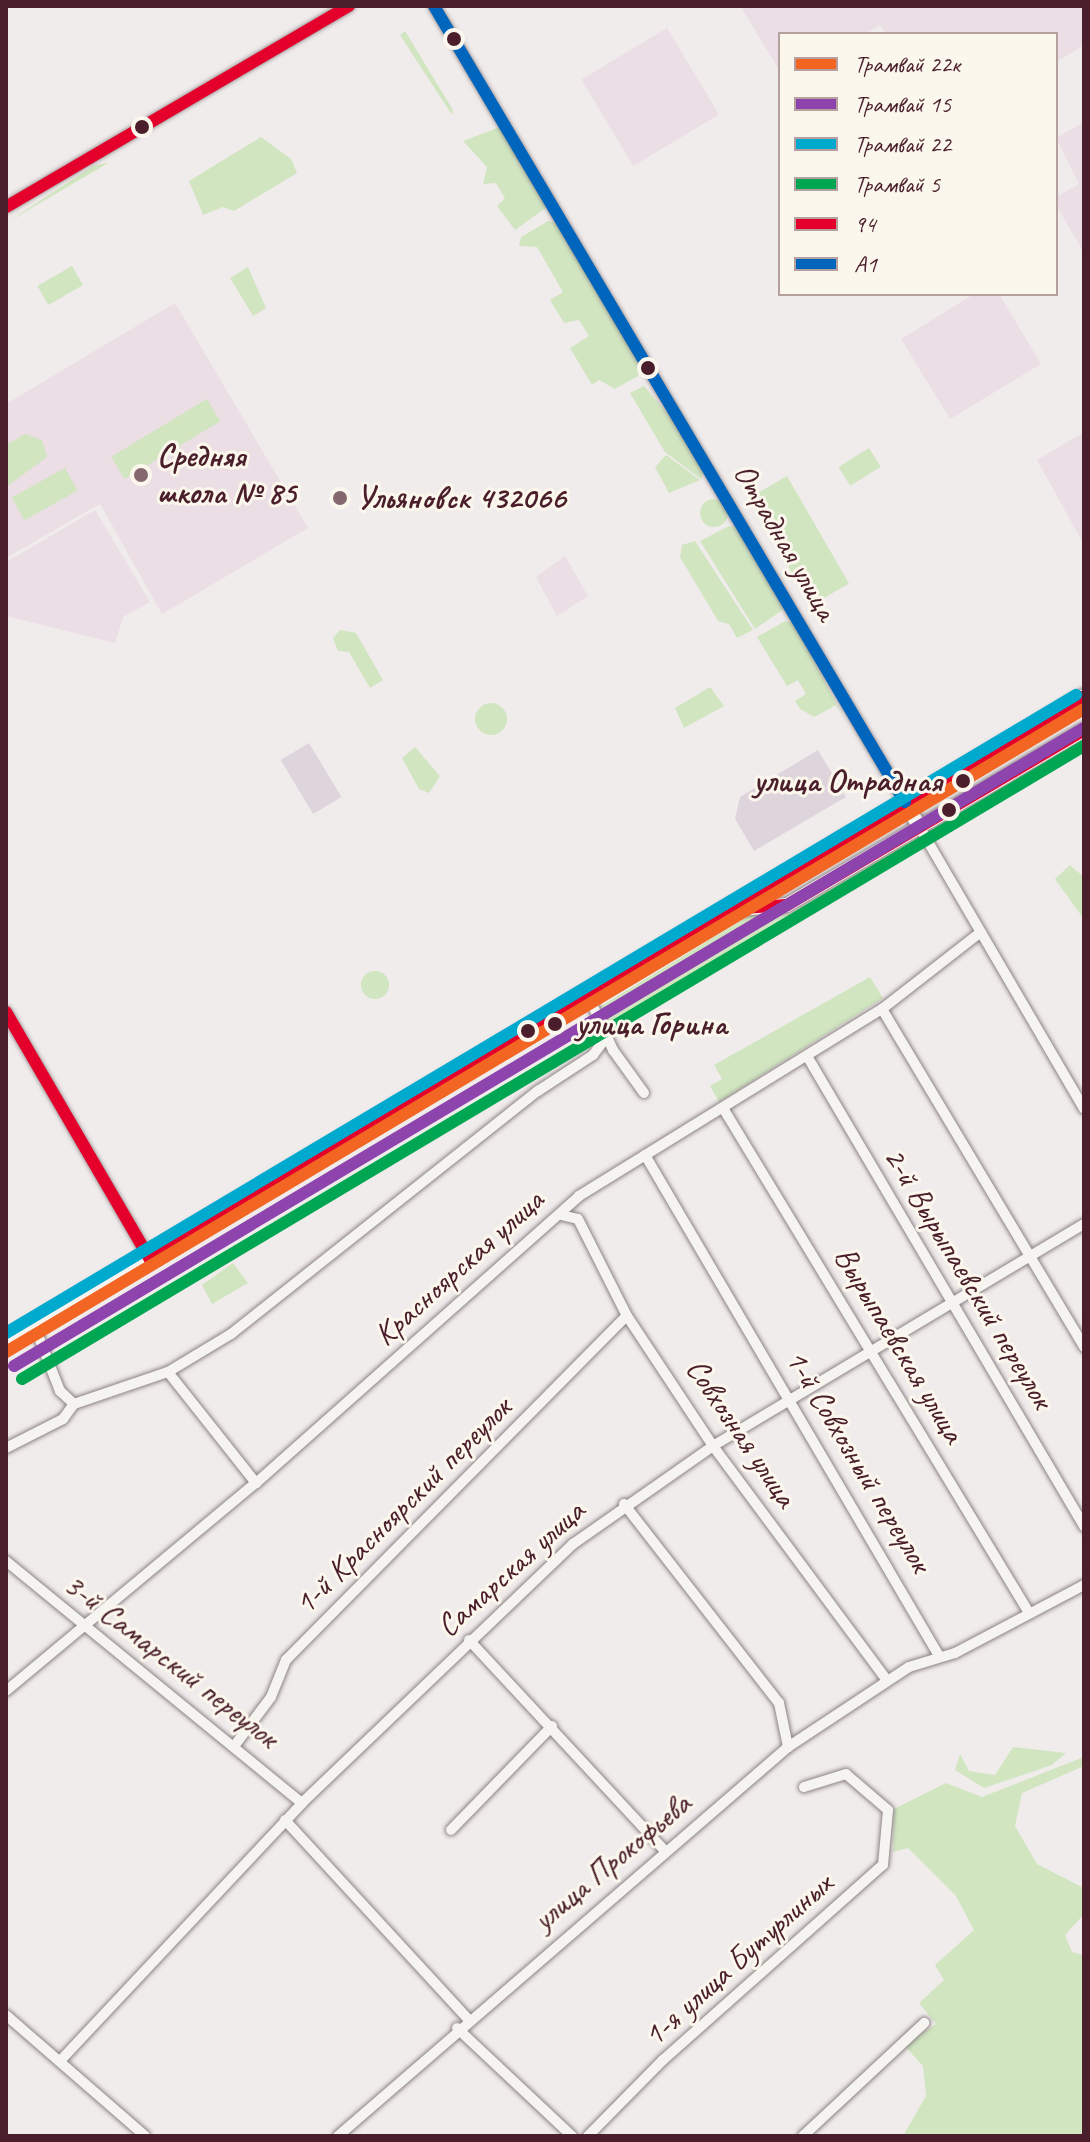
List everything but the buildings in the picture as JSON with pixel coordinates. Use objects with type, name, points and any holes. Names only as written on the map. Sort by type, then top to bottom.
[{"type":"main road","points":[[6,1340],[150,1259],[723,910],[1084,696]]},
{"type":"main road","points":[[723,910],[787,905],[1084,730]]},
{"type":"main road","name":"Отрадная улица","points":[[905,802],[920,828]]},
{"type":"street","points":[[6,207],[349,6]]},
{"type":"street","name":"Отрадная улица","points":[[434,6],[905,802]]},
{"type":"street","name":"Отрадная улица","points":[[920,828],[1084,1109]]},
{"type":"street","name":"Красноярская улица","points":[[6,1691],[84,1630],[256,1483],[579,1196],[723,1108],[788,1062],[807,1056],[882,1009],[981,932]]},
{"type":"street","points":[[587,993],[606,1038],[644,1093]]},
{"type":"street","points":[[882,1009],[1084,1347]]},
{"type":"street","points":[[6,1012],[150,1259]]},
{"type":"street","points":[[6,1448],[63,1419],[74,1404],[168,1372],[231,1334],[593,1055],[606,1038]]},
{"type":"street","name":"2-й Вырыпаевский переулок","points":[[807,1056],[1084,1526]]},
{"type":"street","name":"Вырыпаевская улица","points":[[723,1108],[1028,1611]]},
{"type":"street","name":"1-й Совхозный переулок","points":[[645,1155],[792,1399],[939,1656]]},
{"type":"street","points":[[561,1215],[578,1219],[579,1196]]},
{"type":"street","name":"Совхозная улица","points":[[578,1219],[627,1316],[713,1446],[887,1680]]},
{"type":"street","name":"Самарская улица","points":[[60,2061],[302,1803],[469,1640],[624,1504],[713,1446],[1084,1224]]},
{"type":"street","name":"1-й Красноярский переулок","points":[[235,1745],[271,1697],[286,1660],[627,1316]]},
{"type":"street","points":[[34,1325],[60,1391],[74,1404]]},
{"type":"street","points":[[168,1372],[256,1483]]},
{"type":"street","points":[[624,1504],[779,1703],[788,1747]]},
{"type":"street","name":"3-й Самарский переулок","points":[[6,1561],[84,1630],[235,1745],[302,1803]]},
{"type":"street","points":[[939,1656],[1084,1585]]},
{"type":"street","points":[[469,1640],[665,1851]]},
{"type":"street","name":"улица Прокофьева","points":[[338,2136],[457,2028],[788,1747],[887,1680],[939,1656]]},
{"type":"street","points":[[451,1830],[552,1726]]},
{"type":"street","name":"1-я улица Бутурлиных","points":[[588,2136],[663,2060],[883,1865],[888,1810],[846,1774],[804,1787]]},
{"type":"street","points":[[285,1820],[468,2019]]},
{"type":"street","points":[[6,2015],[145,2136]]},
{"type":"street","points":[[803,2136],[924,2023]]},
{"type":"street","points":[[457,2028],[572,2136]]},
{"type":"shaded area","points":[[740,6],[1084,6],[1084,45],[1058,61],[1058,32],[885,32],[880,25],[868,32],[778,32],[778,68]]},
{"type":"shaded area","points":[[667,28],[719,115],[633,166],[581,80]]},
{"type":"shaded area","points":[[1084,122],[1084,253],[1058,208],[1058,196],[1079,184],[1058,137]]},
{"type":"shaded area","points":[[971,296],[1000,296],[1041,364],[950,419],[901,339]]},
{"type":"shaded area","name":"Средняя школа № 85","points":[[175,303],[308,528],[162,614],[100,504],[6,558],[6,404]]},
{"type":"shaded area","points":[[1084,432],[1084,542],[1083,543],[1037,460]]},
{"type":"shaded area","points":[[95,510],[150,602],[123,617],[115,643],[6,616],[6,562]]},
{"type":"shaded area","points":[[565,556],[588,596],[557,616],[536,577]]},
{"type":"green space","points":[[405,31],[453,110],[452,115],[400,35]]},
{"type":"green space","points":[[500,127],[547,207],[515,230],[497,206],[505,198],[496,183],[483,184],[487,167],[463,141]]},
{"type":"green space","points":[[261,137],[291,159],[297,173],[234,211],[223,207],[203,215],[189,181]]},
{"type":"green space","points":[[110,162],[6,223],[93,166]]},
{"type":"green space","points":[[548,221],[557,223],[641,365],[638,376],[615,389],[599,380],[592,385],[570,348],[589,336],[579,320],[564,323],[550,300],[563,292],[537,247],[519,246],[521,237]]},
{"type":"green space","points":[[72,266],[83,285],[48,305],[37,286]]},
{"type":"green space","points":[[248,267],[266,308],[253,316],[230,278]]},
{"type":"green space","points":[[644,386],[673,420],[704,472],[701,479],[665,452],[630,393]]},
{"type":"green space","points":[[207,399],[220,421],[124,479],[111,457]]},
{"type":"green space","points":[[25,434],[42,440],[47,457],[6,487],[6,445]]},
{"type":"green space","points":[[869,448],[881,467],[850,486],[838,467]]},
{"type":"green space","points":[[666,455],[700,480],[669,493],[655,467]]},
{"type":"green space","points":[[65,468],[78,491],[24,520],[12,498]]},
{"type":"green space","points":[[787,476],[849,583],[811,605],[749,498]]},
{"type":"green space","points":[[714,499],[724,503],[728,513],[724,523],[714,527],[704,523],[700,513],[704,503]]},
{"type":"green space","points":[[729,526],[736,527],[784,609],[755,629],[700,541]]},
{"type":"green space","points":[[695,541],[753,630],[737,638],[729,624],[718,621],[680,557],[682,545]]},
{"type":"green space","points":[[785,621],[794,623],[847,724],[836,705],[814,717],[800,709],[795,701],[806,694],[798,680],[787,686],[757,637]]},
{"type":"green space","points":[[340,630],[356,633],[383,680],[370,688],[349,652],[338,651],[333,638]]},
{"type":"green space","points":[[710,687],[724,706],[684,728],[675,708]]},
{"type":"green space","points":[[491,703],[503,707],[507,719],[503,731],[491,735],[479,731],[475,719],[479,707]]},
{"type":"green space","points":[[415,747],[440,776],[429,793],[419,789],[402,758]]},
{"type":"green space","points":[[907,843],[912,851],[608,1033],[598,1008],[752,914],[789,914]]},
{"type":"green space","points":[[1070,865],[1084,877],[1083,918],[1055,879]]},
{"type":"green space","points":[[375,971],[385,975],[389,985],[385,995],[375,999],[365,995],[361,985],[365,975]]},
{"type":"green space","points":[[870,977],[883,998],[719,1102],[710,1086],[722,1079],[714,1065]]},
{"type":"green space","points":[[233,1263],[248,1283],[212,1304],[202,1285]]},
{"type":"green space","points":[[1013,1747],[1066,1753],[1052,1765],[984,1788],[955,1770],[960,1754],[969,1771],[995,1775]]},
{"type":"green space","points":[[1084,1757],[1084,1766],[1022,1793],[1015,1826],[1037,1864],[1084,1888],[1084,1914],[1065,1935],[1072,1952],[1084,1955],[1084,2136],[903,2136],[926,2096],[923,2066],[904,2045],[936,2024],[919,2003],[944,1980],[935,1965],[974,1930],[956,1896],[908,1848],[893,1852],[894,1809],[946,1783],[982,1797]]},
{"type":"tram line","name":"22","points":[[6,1333],[1076,695]]},
{"type":"tram line","name":"22к","points":[[6,1352],[1084,709]]},
{"type":"tram line","name":"15","points":[[14,1366],[1084,728]]},
{"type":"tram line","name":"5","points":[[22,1379],[1084,746]]},
{"type":"transit line","name":"94","points":[[6,207],[349,6]]},
{"type":"transit line","name":"А1","points":[[434,6],[905,802]]},
{"type":"transit line","name":"94","points":[[150,1259],[1084,696]]},
{"type":"transit line","name":"94","points":[[728,909],[787,905],[1084,730]]},
{"type":"transit line","name":"94","points":[[6,1012],[150,1259]]},
{"type":"place","name":"Средняя школа № 85","points":[[141,475]]},
{"type":"place","name":"Ульяновск 432066","points":[[340,498]]},
{"type":"place","name":"улица Отрадная","points":[[963,781]]},
{"type":"place","name":"улица Горина","points":[[555,1024]]}]
